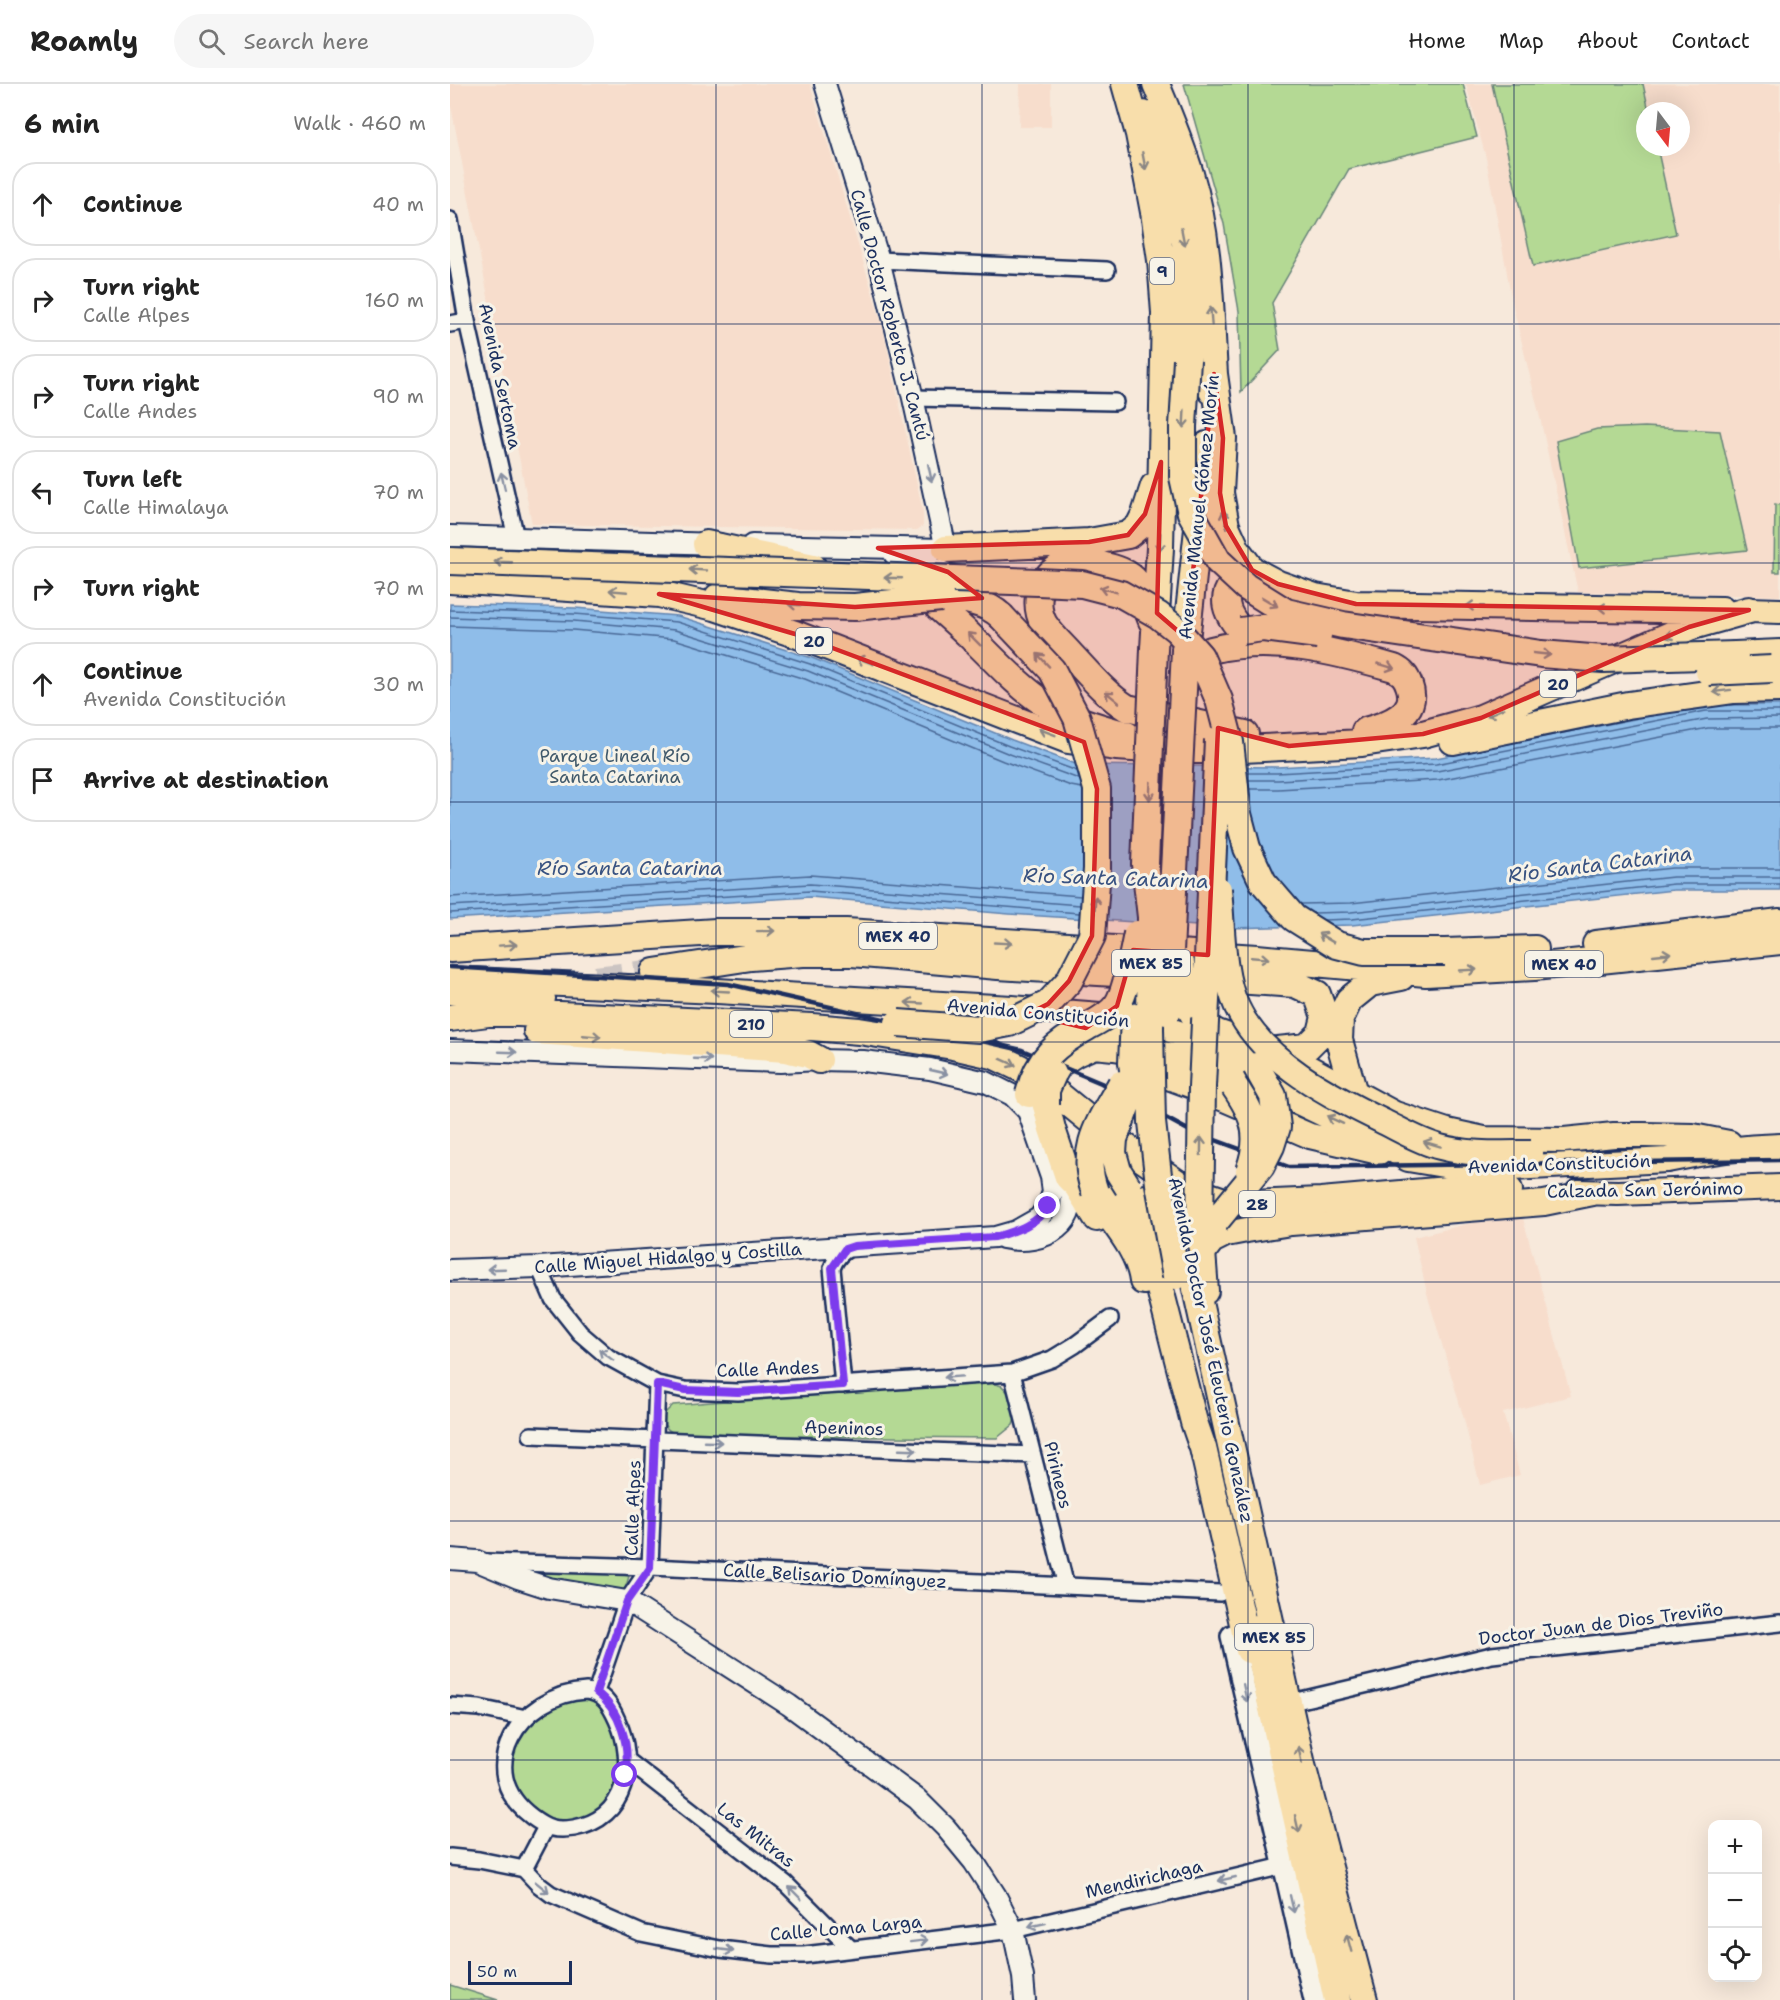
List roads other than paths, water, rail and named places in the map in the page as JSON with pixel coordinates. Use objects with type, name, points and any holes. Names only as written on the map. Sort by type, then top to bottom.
[{"type":"highway","points":[[1127,84],[1161,150],[1185,242],[1187,293],[1183,477],[1191,513],[1218,561],[1246,587],[1286,612],[1343,625],[1541,654],[1603,659],[1735,655],[1778,670]]},
{"type":"highway","name":"Avenida Manuel Gómez Morín","points":[[1127,84],[1139,134],[1161,260],[1166,313],[1160,548],[1155,639]]},
{"type":"highway","name":"Avenida Manuel Gómez Morín","points":[[1156,84],[1190,175],[1202,227],[1208,273],[1214,374],[1185,650]]},
{"type":"highway","points":[[1214,374],[1223,438],[1220,494],[1226,526],[1237,550],[1252,570],[1278,584],[1315,597],[1356,604],[1749,610]]},
{"type":"highway","points":[[946,549],[1089,542],[1128,535],[1139,526],[1145,514],[1161,462]]},
{"type":"highway","points":[[706,544],[843,573]]},
{"type":"highway","points":[[946,549],[982,562],[1073,560],[1112,567],[1127,573],[1137,584],[1155,639]]},
{"type":"highway","points":[[1073,560],[1056,568],[1046,578],[1039,594],[1039,608],[1043,622],[1054,637],[1110,697],[1127,708],[1305,745],[1321,752],[1343,753],[1403,749],[1460,740],[1690,695],[1734,690],[1778,670]]},
{"type":"highway","name":"MEX 40","points":[[450,561],[1082,584],[1121,594],[1158,615],[1177,630],[1200,656],[1219,700],[1230,742],[1238,814],[1247,848],[1263,882],[1294,918],[1337,945],[1364,952],[1529,950],[1780,922]]},
{"type":"highway","points":[[1252,570],[1232,583],[1227,593],[1226,603],[1242,630],[1308,649],[1340,653],[1394,668],[1402,672],[1411,689],[1411,702],[1405,712],[1395,721],[1305,745]]},
{"type":"highway","name":"20","points":[[450,580],[659,594],[715,607],[795,634],[1068,740],[1116,747],[1166,750],[1362,742],[1423,734],[1481,718],[1689,627],[1749,610]]},
{"type":"highway","points":[[450,991],[979,1029],[1009,1023],[1048,1004],[1069,981],[1092,936],[1097,869],[1097,789],[1077,718],[1052,670],[998,613],[960,598],[940,603],[855,607],[798,606],[690,594],[659,594]]},
{"type":"highway","name":"20","points":[[940,603],[1001,668],[1041,701],[1069,716],[1166,750]]},
{"type":"highway","points":[[1183,716],[1201,668],[1211,650],[1225,638],[1242,630],[1263,628],[1287,630],[1536,672],[1600,675],[1778,670]]},
{"type":"highway","name":"Avenida Doctor José Eleuterio González","points":[[1155,639],[1146,864],[1151,917],[1152,1122],[1159,1184],[1198,1249],[1203,1315],[1288,1703],[1302,1765],[1364,2000]]},
{"type":"highway","name":"Avenida Doctor José Eleuterio González","points":[[1185,650],[1168,990],[1168,1115],[1179,1214],[1198,1249],[1261,1664],[1337,2000]]},
{"type":"highway","points":[[1198,1249],[1202,1087],[1219,700]]},
{"type":"highway","points":[[1146,864],[1137,934],[1132,1063],[1134,1076],[1114,1139],[1113,1153],[1118,1171],[1128,1187],[1145,1198],[1169,1207],[1211,1217],[1235,1218],[1509,1190]]},
{"type":"highway","points":[[1173,917],[1179,940],[1182,982],[1187,1005],[1198,1022],[1262,1058],[1273,1096],[1277,1127],[1261,1166],[1198,1249]]},
{"type":"highway","name":"MEX 40","points":[[450,949],[716,932],[836,932],[1257,958],[1426,973],[1534,967],[1780,941]]},
{"type":"highway","points":[[1137,934],[1124,992],[1117,1006],[1101,1020],[1062,1041],[1045,1057],[1033,1077],[1068,1177],[1077,1186],[1144,1291]]},
{"type":"highway","points":[[852,953],[931,939],[999,966]]},
{"type":"highway","name":"MEX 40","points":[[654,972],[751,957],[803,952],[852,953],[999,966],[1295,984],[1317,994],[1325,1017],[1321,1033],[1307,1047],[1262,1058]]},
{"type":"highway","points":[[1353,1090],[1339,1040],[1340,1019],[1349,1000],[1370,983],[1426,973]]},
{"type":"highway","name":"210","points":[[450,1020],[488,1013],[518,1013],[859,1031],[953,1046],[993,1055],[1020,1068],[1040,1093]]},
{"type":"highway","points":[[450,1020],[485,1026],[615,1038],[785,1049],[808,1054],[819,1060]]},
{"type":"highway","points":[[1040,1093],[1059,1064],[1076,1053],[1094,1046],[1194,1060],[1219,1073],[1234,1086],[1249,1107],[1255,1127],[1252,1162],[1242,1189]]},
{"type":"highway","points":[[1132,1063],[1098,1126],[1089,1155],[1089,1167],[1098,1200],[1134,1253],[1142,1273],[1144,1291],[1186,1447],[1232,1636]]},
{"type":"highway","points":[[1040,1093],[1058,1105],[1124,1193],[1143,1228],[1194,1422],[1203,1448],[1247,1644],[1252,1655],[1261,1664]]},
{"type":"highway","name":"28","points":[[1040,1093],[1103,1131],[1168,1177],[1195,1192],[1221,1200],[1252,1204],[1321,1201],[1459,1189],[1509,1190]]},
{"type":"highway","points":[[1194,1422],[1197,1450],[1233,1616],[1232,1636]]},
{"type":"main road","name":"20","points":[[1749,610],[1780,611]]},
{"type":"main road","points":[[1213,835],[1230,986],[1237,1007],[1252,1031],[1269,1050],[1346,1104],[1419,1140],[1468,1152],[1531,1153],[1670,1148],[1697,1154]]},
{"type":"main road","name":"Avenida Constitución","points":[[450,979],[717,991],[1001,1007],[1113,1016],[1154,1024],[1184,1035],[1227,1056],[1296,1101],[1367,1135],[1408,1159],[1473,1170],[1667,1160],[1697,1154]]},
{"type":"main road","points":[[1001,1007],[1167,1049],[1194,1060]]},
{"type":"main road","points":[[1076,1053],[1108,1055],[1201,1089],[1310,1136],[1408,1159]]},
{"type":"main road","points":[[1262,1058],[1302,1064],[1395,1114],[1447,1131],[1484,1139],[1564,1140],[1614,1135],[1693,1136],[1752,1147]]},
{"type":"main road","name":"Calzada San Jerónimo","points":[[1697,1154],[1780,1146]]},
{"type":"main road","name":"Calzada San Jerónimo","points":[[1509,1190],[1593,1193],[1778,1193]]},
{"type":"main road","points":[[1198,1249],[1226,1234],[1291,1223],[1544,1203],[1593,1193]]},
{"type":"main road","name":"MEX 85","points":[[1232,1636],[1315,2000]]},
{"type":"street","name":"Calle Doctor Roberto J. Cantú","points":[[825,84],[879,260],[913,398],[946,549]]},
{"type":"street","name":"Avenida Sertoma","points":[[450,220],[467,321],[516,538]]},
{"type":"street","points":[[879,260],[1107,270]]},
{"type":"street","points":[[450,324],[467,321]]},
{"type":"street","points":[[913,398],[1115,402]]},
{"type":"street","points":[[450,536],[946,549]]},
{"type":"street","points":[[878,548],[948,572],[998,613]]},
{"type":"street","points":[[450,1050],[780,1062],[863,1061],[930,1070],[986,1082],[1012,1095],[1040,1093],[1052,1185],[1051,1199],[1044,1213],[1033,1222],[1016,1231],[995,1237]]},
{"type":"street","points":[[995,1237],[1023,1241],[1043,1237],[1057,1230],[1063,1222],[1071,1200],[1068,1177]]},
{"type":"street","name":"Calle Miguel Hidalgo y Costilla","points":[[450,1270],[539,1267],[995,1237]]},
{"type":"street","points":[[843,1385],[832,1268],[845,1249],[854,1246]]},
{"type":"street","name":"Calle Andes","points":[[539,1267],[553,1299],[580,1332],[608,1357],[657,1384],[685,1390],[738,1392],[1012,1373],[1052,1359],[1076,1345],[1110,1319]]},
{"type":"street","name":"Pirineos","points":[[1012,1373],[1066,1586]]},
{"type":"street","name":"Calle Alpes","points":[[596,1692],[627,1601],[650,1568],[657,1384]]},
{"type":"street","name":"Apeninos","points":[[531,1435],[1032,1455]]},
{"type":"street","name":"Calle Belisario Domínguez","points":[[450,1559],[477,1562],[1220,1593]]},
{"type":"street","points":[[477,1562],[549,1588],[627,1601],[789,1705],[917,1799],[946,1828],[974,1862],[996,1896],[1013,1930],[1023,1977],[1025,2000]]},
{"type":"street","name":"Doctor Juan de Dios Treviño","points":[[1288,1703],[1492,1655],[1780,1623]]},
{"type":"street","points":[[572,1692],[596,1692],[607,1700],[624,1735],[628,1761],[623,1789],[615,1804],[604,1816],[588,1825],[564,1829],[546,1827],[517,1803],[508,1789],[504,1770],[505,1750],[516,1729],[544,1702],[572,1692]]},
{"type":"street","points":[[450,1706],[479,1708],[526,1718]]},
{"type":"street","name":"Las Mitras","points":[[628,1761],[786,1884],[851,1949]]},
{"type":"street","points":[[450,1857],[524,1869],[546,1827]]},
{"type":"street","name":"Mendirichaga","points":[[1013,1930],[1283,1866]]},
{"type":"street","name":"Calle Loma Larga","points":[[524,1869],[551,1894],[641,1933],[720,1949],[772,1955],[804,1954],[1013,1930]]},
{"type":"water","name":"Río Santa Catarina","points":[[450,604],[575,608],[678,616],[812,658],[1078,765],[1277,767],[1436,758],[1706,705],[1780,705],[1780,890],[1674,890],[1352,925],[1229,928],[1009,914],[810,897],[450,919]]},
{"type":"tunnel","points":[[596,979],[654,972]]},
{"type":"railway","points":[[450,967],[728,984],[1022,1050],[1101,1083],[1188,1130],[1289,1167],[1780,1160]]},
{"type":"park label","name":"Parque Lineal Río Santa Catarina","points":[[615,766]]}]
